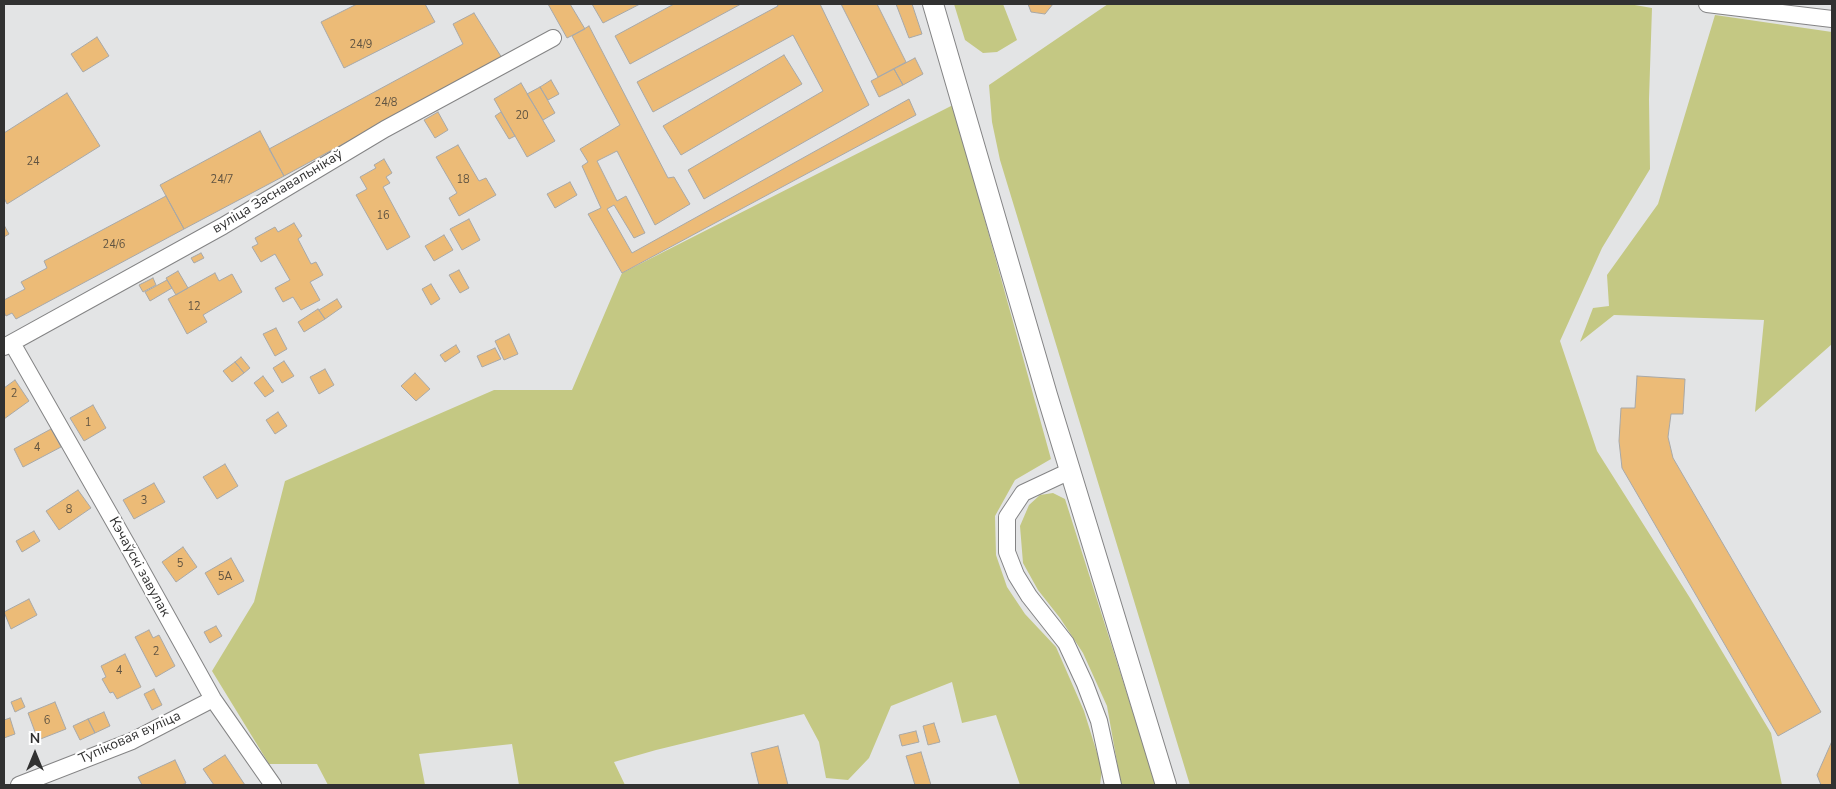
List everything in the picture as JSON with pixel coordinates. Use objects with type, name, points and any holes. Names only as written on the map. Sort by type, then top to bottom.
[{"type":"main road","points":[[933,4],[1070,471],[1166,785]]},
{"type":"street","points":[[1707,4],[1832,19]]},
{"type":"street","name":"вуліца Заснавальнікаў","points":[[8,345],[223,226],[386,129],[553,38]]},
{"type":"street","name":"Кэчаўскі завулак","points":[[8,345],[124,539],[213,699],[273,785]]},
{"type":"street","points":[[1070,471],[1046,480],[1023,493],[1007,517],[1007,552],[1016,575],[1029,596],[1066,643],[1085,684],[1099,721],[1113,785]]},
{"type":"street","name":"Тупіковая вуліца","points":[[19,785],[132,741],[213,699]]},
{"type":"green space","points":[[954,4],[1003,4],[1017,40],[997,52],[983,53],[965,40]]},
{"type":"green space","points":[[1108,4],[1629,4],[1652,8],[1649,99],[1650,169],[1602,248],[1560,341],[1597,451],[1690,598],[1771,733],[1782,785],[1190,785],[1000,160],[992,122],[989,85]]},
{"type":"green space","points":[[1715,15],[1832,32],[1832,344],[1755,412],[1764,320],[1614,315],[1580,342],[1593,308],[1609,306],[1607,275],[1658,204]]},
{"type":"green space","points":[[953,105],[1051,459],[1015,480],[995,516],[996,555],[1007,587],[1025,614],[1056,647],[1084,711],[1102,769],[1100,785],[1020,785],[996,715],[962,723],[952,682],[891,706],[869,758],[848,780],[826,778],[819,742],[804,714],[614,762],[625,785],[519,785],[512,744],[419,754],[425,785],[328,785],[317,764],[269,764],[212,671],[254,602],[285,481],[494,390],[572,390],[622,273]]},
{"type":"green space","points":[[1053,493],[1065,499],[1156,785],[1121,785],[1107,706],[1083,653],[1060,618],[1038,590],[1023,563],[1020,526],[1029,505],[1040,495]]},
{"type":"building","points":[[357,4],[425,4],[435,22],[344,68],[321,22]]},
{"type":"building","points":[[548,4],[570,4],[585,29],[567,38]]},
{"type":"building","points":[[592,4],[640,4],[603,23]]},
{"type":"building","points":[[674,4],[741,4],[630,64],[615,36]]},
{"type":"building","points":[[777,4],[820,4],[869,105],[704,199],[688,170],[823,91],[793,35],[653,112],[637,82],[778,6]]},
{"type":"building","points":[[841,4],[877,4],[906,62],[878,77]]},
{"type":"building","points":[[896,4],[912,4],[922,34],[909,38]]},
{"type":"building","points":[[1028,4],[1053,4],[1045,14],[1031,12]]},
{"type":"building","points":[[474,13],[502,58],[284,176],[269,149],[463,44],[453,24]]},
{"type":"building","points":[[589,26],[668,178],[674,177],[690,204],[655,225],[617,151],[597,161],[617,201],[626,196],[645,233],[634,238],[614,205],[607,209],[632,253],[909,99],[916,115],[622,273],[588,214],[601,208],[582,166],[588,162],[580,149],[620,125],[572,36]]},
{"type":"building","points":[[97,37],[109,56],[83,72],[71,54]]},
{"type":"building","points":[[784,55],[802,84],[681,155],[663,126]]},
{"type":"building","points":[[915,58],[923,74],[903,85],[894,69]]},
{"type":"building","points":[[894,69],[903,85],[879,97],[871,81]]},
{"type":"building","points":[[551,80],[559,94],[548,100],[540,87]]},
{"type":"building","points":[[521,83],[555,141],[527,157],[494,99]]},
{"type":"building","points":[[540,87],[555,113],[543,120],[527,94]]},
{"type":"building","points":[[67,93],[100,146],[7,204],[4,198],[4,133]]},
{"type":"building","points":[[438,112],[448,130],[435,138],[424,120]]},
{"type":"building","points":[[501,112],[515,136],[509,139],[495,116]]},
{"type":"building","points":[[260,131],[284,176],[184,229],[160,185]]},
{"type":"building","points":[[458,145],[479,181],[486,178],[496,195],[459,216],[449,198],[457,193],[436,157]]},
{"type":"building","points":[[384,159],[392,173],[386,177],[390,183],[383,187],[410,237],[387,250],[356,195],[367,189],[360,177],[376,168],[374,165]]},
{"type":"building","points":[[570,182],[577,195],[555,208],[547,194]]},
{"type":"building","points":[[166,196],[184,229],[16,319],[12,313],[6,316],[4,300],[25,289],[21,282],[47,268],[44,261]]},
{"type":"building","points":[[469,219],[480,240],[462,250],[450,229]]},
{"type":"building","points":[[294,223],[302,236],[298,239],[311,264],[316,262],[323,275],[310,282],[320,300],[301,310],[293,297],[283,302],[275,288],[290,280],[275,254],[261,262],[252,247],[258,244],[255,238],[275,227],[278,232]]},
{"type":"building","points":[[4,225],[9,234],[4,237]]},
{"type":"building","points":[[444,235],[453,250],[434,261],[425,246]]},
{"type":"building","points":[[201,253],[204,258],[194,263],[191,258]]},
{"type":"building","points":[[459,270],[469,288],[460,293],[449,275]]},
{"type":"building","points":[[178,271],[188,288],[176,295],[166,278]]},
{"type":"building","points":[[215,273],[219,281],[232,274],[242,292],[203,315],[207,322],[187,334],[168,299]]},
{"type":"building","points":[[153,278],[156,285],[143,292],[139,285]]},
{"type":"building","points":[[167,280],[172,288],[150,301],[145,292]]},
{"type":"building","points":[[431,284],[440,299],[431,305],[422,289]]},
{"type":"building","points":[[337,299],[342,307],[325,319],[319,310]]},
{"type":"building","points":[[318,309],[325,319],[304,332],[298,322]]},
{"type":"building","points":[[276,328],[287,349],[275,356],[263,334]]},
{"type":"building","points":[[509,334],[518,354],[504,360],[495,341]]},
{"type":"building","points":[[456,345],[460,352],[445,362],[440,355]]},
{"type":"building","points":[[495,348],[501,359],[482,367],[477,356]]},
{"type":"building","points":[[241,357],[250,368],[244,373],[235,362]]},
{"type":"building","points":[[284,361],[294,376],[282,383],[273,368]]},
{"type":"building","points":[[235,362],[244,373],[232,382],[223,371]]},
{"type":"building","points":[[325,369],[334,385],[319,394],[310,377]]},
{"type":"building","points":[[415,373],[430,389],[416,401],[401,386]]},
{"type":"building","points":[[263,376],[274,391],[265,397],[254,383]]},
{"type":"building","points":[[1637,376],[1685,379],[1683,414],[1671,414],[1668,437],[1673,458],[1821,712],[1778,736],[1622,468],[1619,441],[1621,408],[1635,408]]},
{"type":"building","points":[[15,380],[29,401],[4,419],[4,388]]},
{"type":"building","points":[[93,405],[106,428],[84,441],[70,418]]},
{"type":"building","points":[[278,412],[287,426],[275,434],[266,420]]},
{"type":"building","points":[[51,429],[61,447],[23,467],[14,449]]},
{"type":"building","points":[[225,464],[238,486],[217,499],[203,477]]},
{"type":"building","points":[[154,483],[165,502],[134,519],[123,500]]},
{"type":"building","points":[[78,490],[91,508],[59,530],[46,511]]},
{"type":"building","points":[[34,531],[40,541],[22,552],[16,541]]},
{"type":"building","points":[[183,547],[197,567],[176,582],[162,562]]},
{"type":"building","points":[[231,558],[244,581],[218,595],[205,573]]},
{"type":"building","points":[[29,599],[37,615],[11,629],[4,612]]},
{"type":"building","points":[[216,626],[222,636],[210,643],[204,632]]},
{"type":"building","points":[[149,630],[153,638],[159,635],[175,666],[156,677],[135,637]]},
{"type":"building","points":[[125,654],[141,687],[117,699],[113,692],[110,693],[102,679],[106,677],[101,666]]},
{"type":"building","points":[[154,689],[162,705],[152,710],[144,694]]},
{"type":"building","points":[[21,698],[25,707],[15,712],[11,702]]},
{"type":"building","points":[[55,702],[66,729],[38,740],[28,713]]},
{"type":"building","points":[[104,712],[110,726],[95,733],[88,719]]},
{"type":"building","points":[[10,718],[15,734],[4,738],[4,720]]},
{"type":"building","points":[[88,719],[95,733],[80,740],[73,726]]},
{"type":"building","points":[[934,723],[940,742],[928,745],[923,726]]},
{"type":"building","points":[[916,731],[919,742],[902,746],[899,735]]},
{"type":"building","points":[[1832,741],[1832,785],[1821,785],[1817,775]]},
{"type":"building","points":[[778,746],[788,785],[759,785],[751,753]]},
{"type":"building","points":[[921,752],[931,785],[915,785],[906,756]]},
{"type":"building","points":[[225,755],[245,785],[214,785],[203,769]]},
{"type":"building","points":[[175,760],[186,783],[182,785],[142,785],[138,777]]}]
